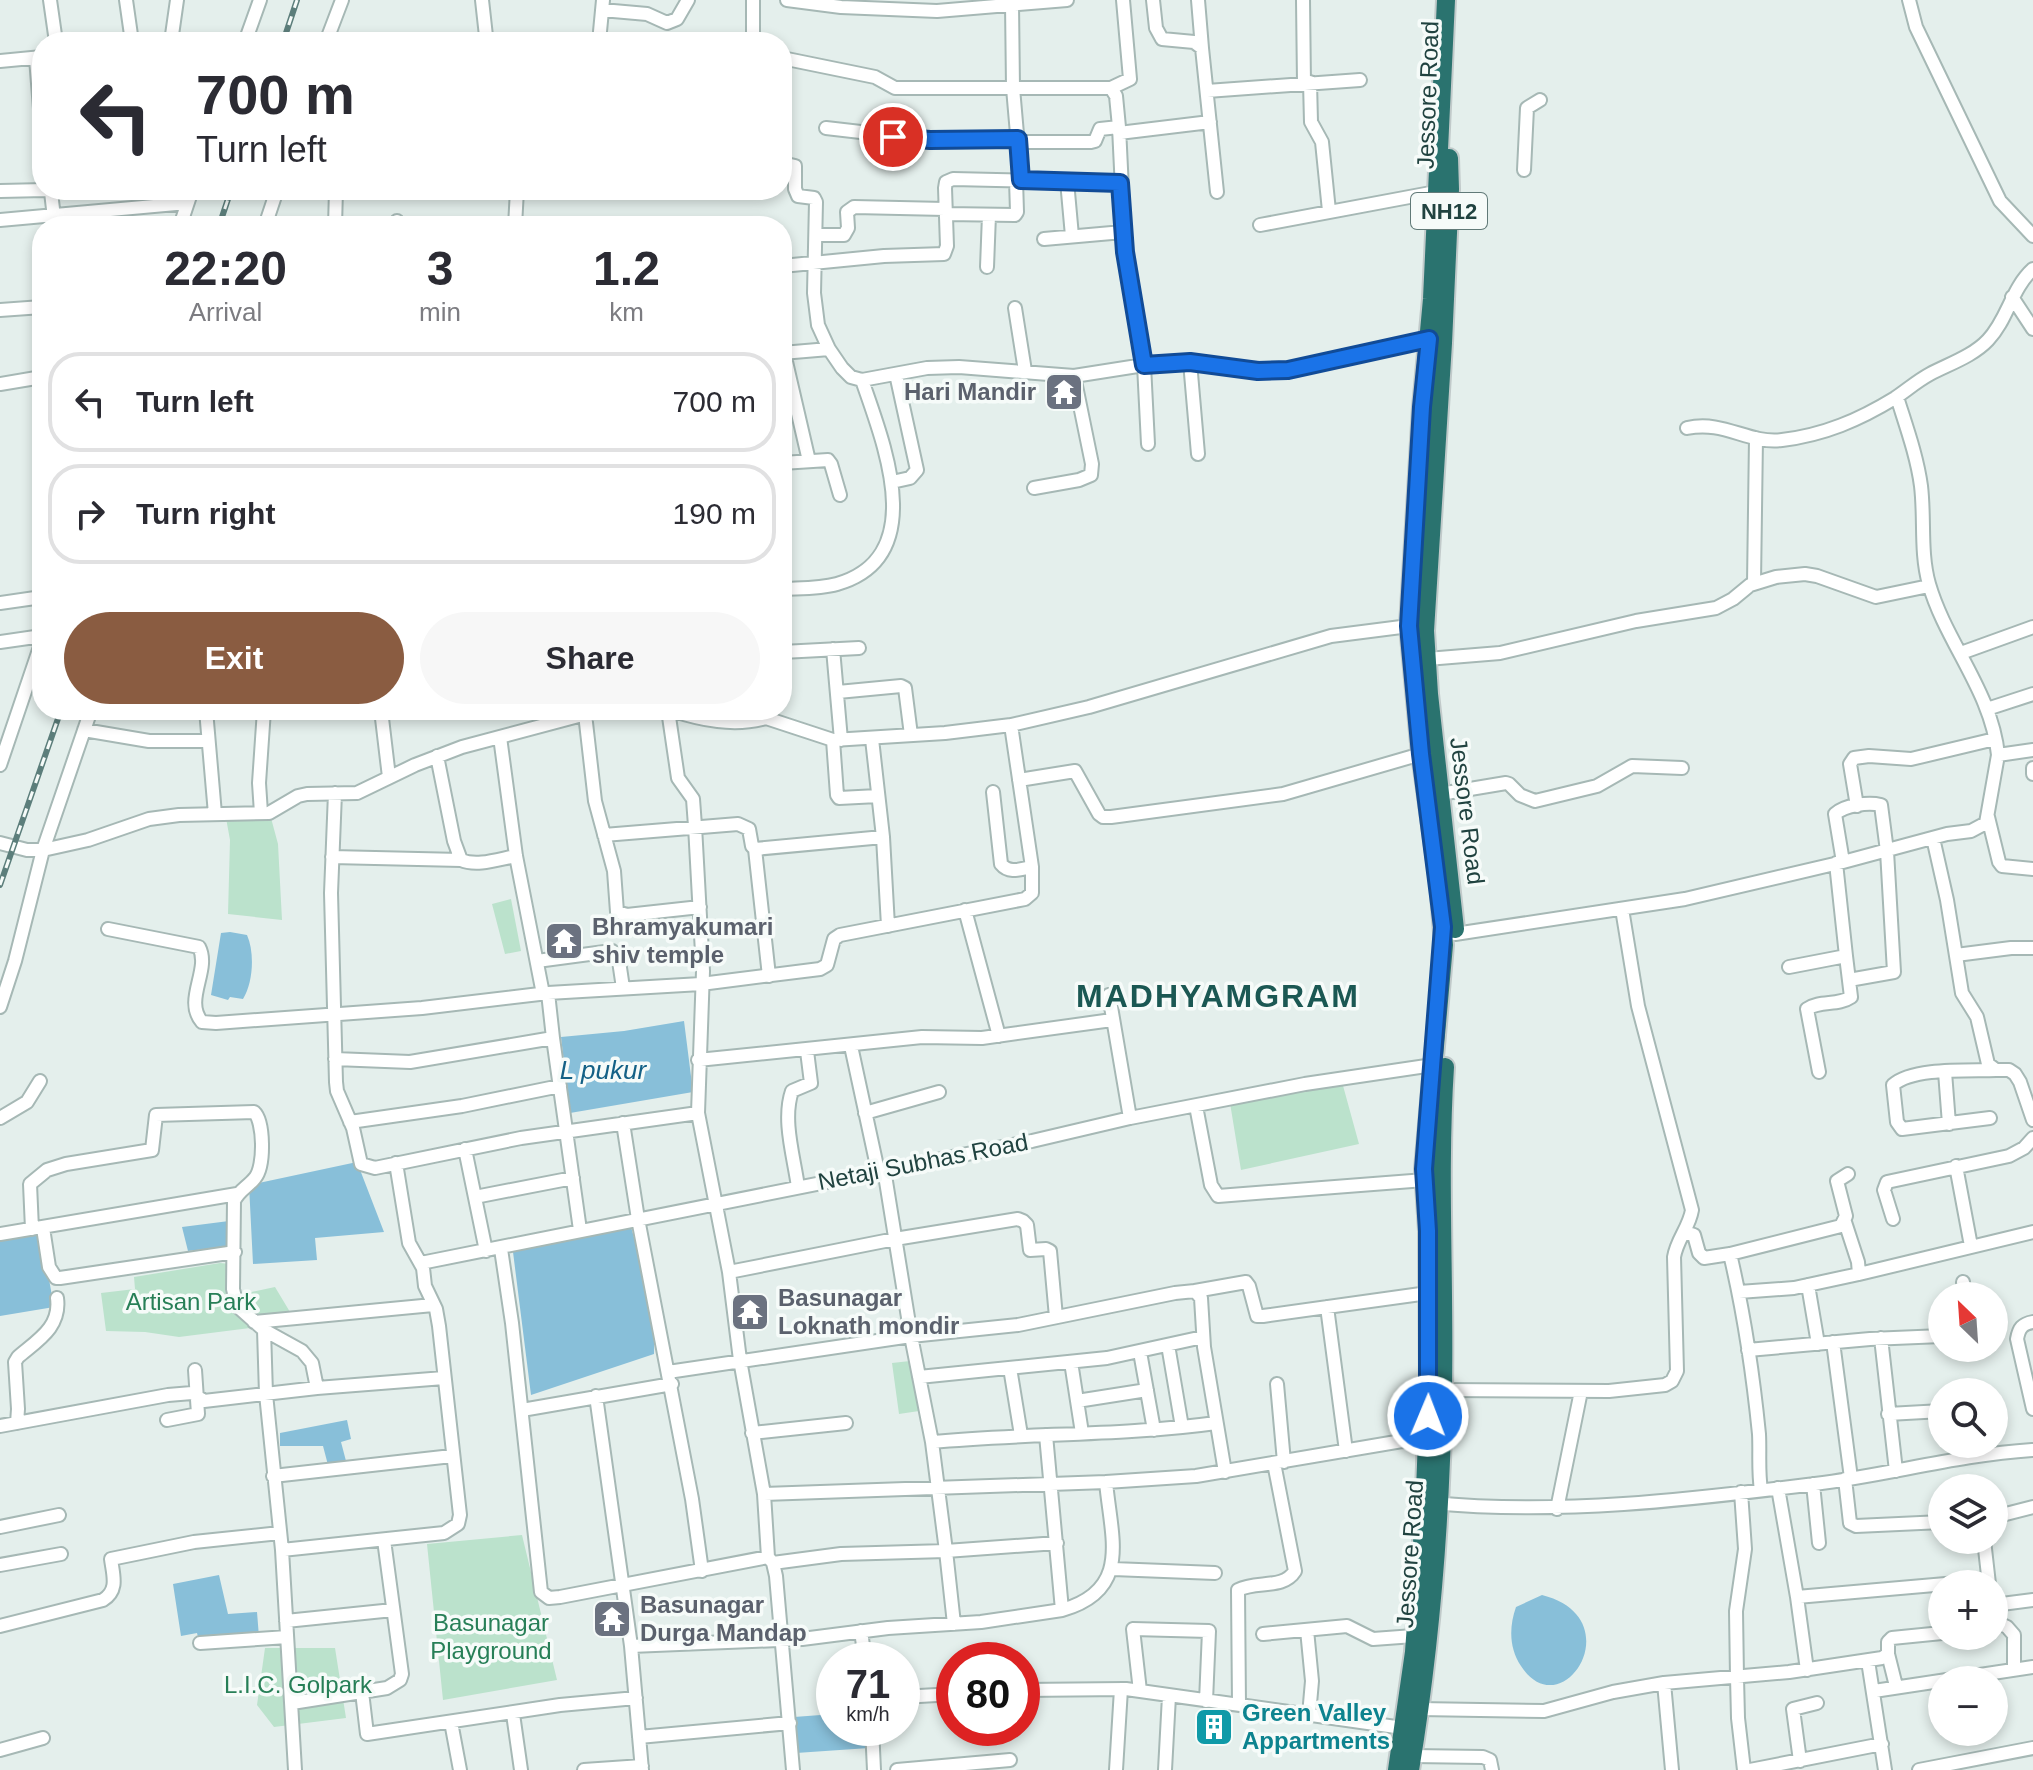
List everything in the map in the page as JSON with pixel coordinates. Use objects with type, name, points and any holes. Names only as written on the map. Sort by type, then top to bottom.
[{"type":"highway","name":"NH12","points":[[1397,1770],[1432,1503],[1427,1443],[1425,1180],[1443,927],[1421,754],[1409,626],[1422,407],[1436,337],[1436,192],[1446,0]]},
{"type":"highway","name":"Jessore Road","points":[[1412,1763],[1428,1644],[1432,1503],[1443,1390],[1441,1140],[1455,934],[1425,631],[1436,337],[1455,0]]},
{"type":"street","points":[[50,0],[55,32]]},
{"type":"street","points":[[126,0],[131,32]]},
{"type":"street","points":[[170,32],[177,0]]},
{"type":"street","points":[[249,32],[260,0]]},
{"type":"street","points":[[330,32],[342,0]]},
{"type":"street","points":[[482,0],[486,32]]},
{"type":"street","points":[[600,32],[602,5],[647,14],[667,23],[677,19],[688,0]]},
{"type":"street","points":[[753,0],[753,32]]},
{"type":"street","points":[[787,0],[937,11],[1067,0]]},
{"type":"street","points":[[792,60],[875,77],[895,88],[1111,88],[1130,79],[1123,0]]},
{"type":"street","points":[[1153,0],[1156,28],[1162,39],[1194,42],[1202,48]]},
{"type":"street","points":[[1198,0],[1217,192]]},
{"type":"street","points":[[1303,0],[1311,122],[1322,142],[1329,211]]},
{"type":"street","points":[[1909,0],[1916,27],[1992,188],[2010,214],[2033,236]]},
{"type":"street","points":[[816,235],[844,235],[848,228],[847,212],[854,207],[1015,215],[1018,140],[1013,88],[1012,4]]},
{"type":"street","points":[[0,61],[32,58]]},
{"type":"street","points":[[1207,91],[1360,80]]},
{"type":"street","points":[[1111,88],[1116,96],[1119,130],[1123,232],[1144,365],[1148,444]]},
{"type":"street","points":[[1524,170],[1527,108],[1540,100]]},
{"type":"street","points":[[826,128],[930,140],[1091,142],[1095,141],[1100,129],[1210,122]]},
{"type":"street","points":[[792,165],[795,166],[798,196],[814,198],[816,202],[815,308],[821,333],[829,349],[851,377],[862,380],[927,368],[959,367],[1074,376],[1144,365],[1190,362],[1258,371],[1288,370],[1436,337]]},
{"type":"street","points":[[792,265],[884,256],[941,256],[946,251],[945,188],[949,180],[1120,183]]},
{"type":"street","points":[[1067,181],[1072,236]]},
{"type":"street","points":[[0,191],[32,190]]},
{"type":"street","points":[[1260,225],[1436,192]]},
{"type":"street","points":[[183,216],[188,200]]},
{"type":"street","points":[[87,216],[187,203]]},
{"type":"street","points":[[987,267],[989,215]]},
{"type":"street","points":[[0,220],[32,220]]},
{"type":"street","points":[[1044,239],[1123,232]]},
{"type":"street","points":[[1687,428],[1707,425],[1724,427],[1756,438],[1779,440],[1851,423],[1984,344],[2000,323],[2016,287],[2033,269]]},
{"type":"street","points":[[2012,297],[2033,329]]},
{"type":"street","points":[[0,310],[32,308]]},
{"type":"street","points":[[1015,308],[1025,371]]},
{"type":"street","points":[[792,352],[829,349]]},
{"type":"street","points":[[1190,362],[1198,454]]},
{"type":"street","points":[[892,482],[910,478],[917,470],[896,374]]},
{"type":"street","points":[[1034,488],[1091,475],[1092,464],[1074,376]]},
{"type":"street","points":[[0,384],[32,379]]},
{"type":"street","points":[[792,589],[840,583],[866,569],[886,546],[891,530],[892,482],[887,456],[862,380]]},
{"type":"street","points":[[792,390],[809,461]]},
{"type":"street","points":[[1897,397],[1921,488],[1922,539],[1929,586],[1987,709],[1995,739],[1998,755],[1988,817],[1999,862],[2002,866],[2033,869]]},
{"type":"street","points":[[1754,583],[1756,438]]},
{"type":"street","points":[[792,462],[828,460],[840,495]]},
{"type":"street","points":[[1427,659],[1500,653],[1636,621],[1716,608],[1754,583],[1776,577],[1805,574],[1849,585],[1876,597],[1929,586]]},
{"type":"street","points":[[0,603],[32,598]]},
{"type":"street","points":[[780,720],[837,740],[1011,725],[1089,707],[1305,643],[1409,626]]},
{"type":"street","points":[[1961,653],[2033,627]]},
{"type":"street","points":[[0,642],[32,639]]},
{"type":"street","points":[[792,651],[859,648]]},
{"type":"street","points":[[833,649],[838,692],[837,795],[839,798],[878,796]]},
{"type":"street","points":[[0,765],[32,668]]},
{"type":"street","points":[[838,692],[905,688],[911,735]]},
{"type":"street","points":[[1987,709],[2033,694]]},
{"type":"street","points":[[0,713],[16,716]]},
{"type":"street","points":[[0,1007],[43,850],[88,720]]},
{"type":"street","points":[[207,720],[215,814]]},
{"type":"street","points":[[261,813],[259,783],[263,720]]},
{"type":"street","points":[[382,720],[389,777]]},
{"type":"street","points":[[0,843],[27,850],[43,850],[88,840],[149,819],[261,813],[276,810],[298,796],[357,793],[437,756],[563,720]]},
{"type":"street","points":[[586,720],[595,801],[614,871],[617,912],[621,915],[700,907]]},
{"type":"street","points":[[671,720],[678,778],[680,784],[691,793],[695,826],[702,978],[698,1113],[729,1272],[740,1360],[764,1494],[782,1640],[793,1770]]},
{"type":"street","points":[[717,720],[743,723],[750,720]]},
{"type":"street","points":[[108,929],[199,947],[202,958],[195,1007],[202,1022],[216,1023],[422,1008],[546,993],[702,978],[769,976],[820,969],[827,965],[834,939],[840,935],[1029,897],[1033,887],[1032,867],[1011,725]]},
{"type":"street","points":[[84,730],[149,741],[208,741]]},
{"type":"street","points":[[500,737],[516,856],[546,993],[580,1230]]},
{"type":"street","points":[[872,739],[883,837],[888,926]]},
{"type":"street","points":[[1857,806],[1850,764],[1854,758],[1911,759],[1995,739]]},
{"type":"street","points":[[1998,755],[2033,750]]},
{"type":"street","points":[[1019,780],[1075,771],[1099,814],[1111,817],[1283,794],[1421,754]]},
{"type":"street","points":[[437,756],[454,841],[461,860]]},
{"type":"street","points":[[1440,794],[1509,784],[1520,795],[1535,801],[1597,786],[1632,766],[1682,768]]},
{"type":"street","points":[[2033,768],[2033,774]]},
{"type":"street","points":[[993,792],[1001,864],[1008,870],[1032,867]]},
{"type":"street","points":[[335,793],[332,857],[337,1091],[350,1122],[361,1164],[375,1168],[568,1131],[698,1113]]},
{"type":"street","points":[[1819,1072],[1807,1009],[1851,997],[1846,956],[1835,814],[1857,806],[1881,805],[1887,851],[1894,972],[1849,980]]},
{"type":"street","points":[[1455,934],[1685,899],[1979,828],[1988,817]]},
{"type":"street","points":[[604,835],[695,826],[745,825],[755,849],[769,976]]},
{"type":"street","points":[[755,849],[883,837]]},
{"type":"street","points":[[1933,838],[1962,993],[1977,1017],[1988,1064],[1996,1070]]},
{"type":"street","points":[[332,857],[461,860],[468,863],[516,856]]},
{"type":"street","points":[[1443,1390],[1581,1391],[1657,1387],[1672,1381],[1677,1371],[1674,1257],[1676,1244],[1685,1232],[1692,1210],[1689,1189],[1638,1006],[1622,909]]},
{"type":"street","points":[[965,910],[999,1036]]},
{"type":"street","points":[[1956,955],[2033,948]]},
{"type":"street","points":[[537,961],[612,951],[619,961],[623,988]]},
{"type":"street","points":[[1789,967],[1846,956]]},
{"type":"street","points":[[1109,995],[1130,1118]]},
{"type":"street","points":[[698,1060],[922,1037],[969,1039],[1112,1020]]},
{"type":"street","points":[[335,1059],[410,1062],[553,1038]]},
{"type":"street","points":[[851,1046],[881,1170],[932,1442],[954,1624]]},
{"type":"street","points":[[798,1187],[789,1104],[792,1091],[811,1083],[807,1051]]},
{"type":"street","name":"Netaji Subhas Road","points":[[421,1263],[1032,1141],[1130,1118],[1305,1084],[1433,1065]]},
{"type":"street","points":[[1990,1118],[1902,1129],[1897,1122],[1893,1085],[1902,1078],[1945,1072],[2009,1070],[2020,1082],[2033,1120]]},
{"type":"street","points":[[1945,1072],[1949,1124]]},
{"type":"street","points":[[0,1118],[27,1102],[40,1081]]},
{"type":"street","points":[[350,1122],[462,1106],[560,1086]]},
{"type":"street","points":[[865,1113],[939,1092]]},
{"type":"street","points":[[1196,1106],[1211,1185],[1218,1196],[1425,1180]]},
{"type":"street","points":[[235,1252],[60,1278],[52,1274],[49,1267],[30,1184],[47,1170],[66,1164],[152,1150],[156,1115],[247,1112],[258,1115],[262,1162],[255,1178],[237,1194],[232,1209],[235,1252],[234,1297],[242,1313],[302,1351],[309,1359],[317,1388]]},
{"type":"street","points":[[623,1123],[702,1571]]},
{"type":"street","points":[[1893,1219],[1884,1190],[1887,1182],[2018,1153],[2033,1138]]},
{"type":"street","points":[[465,1149],[486,1251]]},
{"type":"street","points":[[282,1550],[444,1533],[458,1524],[460,1515],[439,1326],[425,1286],[421,1263],[409,1243],[396,1163]]},
{"type":"street","points":[[1956,1166],[1971,1246]]},
{"type":"street","points":[[1848,1174],[1840,1176],[1837,1185],[1859,1274]]},
{"type":"street","points":[[475,1197],[573,1178]]},
{"type":"street","points":[[0,1234],[237,1194]]},
{"type":"street","points":[[729,1272],[1011,1219],[1023,1221],[1028,1231],[1030,1250],[1050,1251],[1056,1317]]},
{"type":"street","points":[[1685,1232],[1694,1235],[1699,1253],[1704,1258],[1831,1229],[1845,1222]]},
{"type":"street","points":[[1739,1292],[1808,1285],[2033,1232]]},
{"type":"street","points":[[501,1249],[541,1592],[549,1598],[771,1560],[1057,1543]]},
{"type":"street","points":[[1730,1254],[1748,1350],[1759,1436],[1761,1490]]},
{"type":"street","points":[[522,1410],[596,1396],[740,1360],[911,1336],[1018,1325],[1246,1282],[1257,1316],[1428,1293]]},
{"type":"street","points":[[1808,1285],[1818,1344]]},
{"type":"street","points":[[1195,1291],[1201,1298],[1203,1337],[1225,1472]]},
{"type":"street","points":[[17,1423],[15,1362],[50,1330],[59,1308],[57,1298]]},
{"type":"street","points":[[259,1326],[433,1305]]},
{"type":"street","points":[[1327,1307],[1346,1451]]},
{"type":"street","points":[[2033,1322],[2018,1330],[2017,1339],[2033,1409]]},
{"type":"street","points":[[259,1326],[282,1550],[295,1770]]},
{"type":"street","points":[[1748,1350],[1928,1336]]},
{"type":"street","points":[[919,1377],[1071,1362],[1140,1352],[1203,1337]]},
{"type":"street","points":[[1881,1338],[1896,1471]]},
{"type":"street","points":[[1833,1342],[1850,1523],[1856,1526],[1928,1523]]},
{"type":"street","points":[[1168,1345],[1182,1427]]},
{"type":"street","points":[[1140,1352],[1154,1430]]},
{"type":"street","points":[[1071,1362],[1082,1433]]},
{"type":"street","points":[[1010,1368],[1021,1435]]},
{"type":"street","points":[[167,1420],[198,1414],[195,1370]]},
{"type":"street","points":[[0,1426],[168,1395],[192,1393],[204,1401],[444,1378]]},
{"type":"street","points":[[1239,1705],[1238,1590],[1284,1581],[1295,1571],[1279,1462],[1277,1384]]},
{"type":"street","points":[[1077,1401],[1147,1390]]},
{"type":"street","points":[[1557,1509],[1581,1391]]},
{"type":"street","points":[[584,1770],[642,1768],[631,1646],[596,1396]]},
{"type":"street","points":[[1888,1414],[1928,1412]]},
{"type":"street","points":[[752,1433],[846,1423]]},
{"type":"street","points":[[932,1442],[1154,1430],[1216,1423]]},
{"type":"street","points":[[1046,1435],[1062,1610]]},
{"type":"street","points":[[764,1494],[1106,1482],[1225,1472],[1402,1441],[1427,1443]]},
{"type":"street","points":[[1432,1503],[1557,1509],[1813,1484],[1966,1456],[2033,1452]]},
{"type":"street","points":[[273,1476],[452,1456]]},
{"type":"street","points":[[631,1646],[782,1640],[954,1624],[1062,1610],[1089,1599],[1100,1590],[1113,1569],[1106,1482]]},
{"type":"street","points":[[1813,1484],[1819,1543]]},
{"type":"street","points":[[1778,1488],[1807,1670]]},
{"type":"street","points":[[1741,1492],[1745,1549],[1736,1611],[1737,1677],[1738,1718],[1747,1770],[1882,1744]]},
{"type":"street","points":[[2008,1513],[2033,1507]]},
{"type":"street","points":[[0,1527],[59,1515]]},
{"type":"street","points":[[0,1626],[109,1597],[114,1586],[111,1559],[194,1542],[280,1533]]},
{"type":"street","points":[[292,1703],[387,1688],[400,1680],[402,1674],[384,1540]]},
{"type":"street","points":[[0,1565],[61,1554]]},
{"type":"street","points":[[1113,1569],[1215,1573]]},
{"type":"street","points":[[1797,1597],[1928,1584]]},
{"type":"street","points":[[2008,1603],[2033,1600]]},
{"type":"street","points":[[286,1621],[393,1610]]},
{"type":"street","points":[[1263,1634],[1347,1626],[1373,1639],[1414,1636]]},
{"type":"street","points":[[2008,1628],[2014,1635],[2014,1669]]},
{"type":"street","points":[[1140,1691],[1133,1629],[1209,1631],[1206,1701]]},
{"type":"street","points":[[1307,1630],[1312,1681],[1309,1715]]},
{"type":"street","points":[[861,1631],[863,1642]]},
{"type":"street","points":[[1896,1686],[1888,1642],[1892,1638],[1928,1634]]},
{"type":"street","points":[[200,1643],[287,1637]]},
{"type":"street","points":[[1419,1709],[1544,1711],[1613,1692],[1664,1683],[1807,1670],[1868,1661],[1888,1654]]},
{"type":"street","points":[[1868,1661],[1885,1770]]},
{"type":"street","points":[[1874,1691],[2033,1667]]},
{"type":"street","points":[[1664,1683],[1672,1770]]},
{"type":"street","points":[[1040,1690],[1121,1689],[1403,1728]]},
{"type":"street","points":[[1116,1770],[1121,1689]]},
{"type":"street","points":[[362,1692],[367,1734],[570,1704],[636,1698]]},
{"type":"street","points":[[1165,1770],[1169,1696]]},
{"type":"street","points":[[1800,1761],[1793,1709],[1817,1703]]},
{"type":"street","points":[[513,1714],[521,1770]]},
{"type":"street","points":[[451,1722],[460,1770]]},
{"type":"street","points":[[639,1737],[790,1723]]},
{"type":"street","points":[[0,1750],[43,1738]]},
{"type":"street","points":[[873,1746],[874,1770]]},
{"type":"street","points":[[1919,1770],[2033,1748]]},
{"type":"street","points":[[1412,1763],[1483,1757],[1490,1760],[1492,1770]]},
{"type":"street","points":[[897,1770],[1010,1760]]},
{"type":"green space","points":[[226,818],[271,818],[278,844],[282,920],[228,914],[230,840]]},
{"type":"green space","points":[[511,899],[521,951],[505,954],[492,904]]},
{"type":"green space","points":[[1342,1082],[1359,1144],[1241,1170],[1230,1103]]},
{"type":"green space","name":"Artisan Park","points":[[220,1263],[231,1264],[242,1294],[275,1287],[296,1322],[179,1337],[106,1331],[101,1293],[135,1289],[134,1277]]},
{"type":"green space","points":[[910,1361],[919,1411],[899,1414],[892,1363]]},
{"type":"green space","name":"Basunagar Playground","points":[[522,1535],[557,1680],[443,1700],[427,1544]]},
{"type":"green space","name":"L.I.C. Golpark","points":[[265,1648],[335,1648],[346,1718],[274,1727],[257,1705]]},
{"type":"water","points":[[221,933],[247,935],[251,950],[251,976],[243,999],[230,997],[228,1000],[211,995]]},
{"type":"water","name":"L pukur","points":[[684,1021],[693,1092],[570,1113],[561,1037]]},
{"type":"water","points":[[357,1162],[384,1232],[315,1238],[317,1260],[253,1264],[249,1185]]},
{"type":"water","points":[[229,1221],[233,1246],[188,1251],[182,1227]]},
{"type":"water","points":[[631,1227],[655,1310],[654,1354],[531,1395],[513,1252]]},
{"type":"water","points":[[40,1229],[54,1307],[0,1316],[0,1237]]},
{"type":"water","points":[[347,1420],[351,1439],[341,1442],[346,1461],[328,1465],[323,1446],[280,1446],[280,1433]]},
{"type":"water","points":[[219,1575],[228,1614],[257,1612],[259,1637],[199,1641],[197,1633],[181,1636],[173,1584]]},
{"type":"water","points":[[1542,1595],[1569,1607],[1583,1625],[1586,1644],[1581,1663],[1570,1677],[1554,1685],[1537,1682],[1521,1666],[1512,1645],[1511,1630],[1516,1607]]},
{"type":"water","points":[[816,1715],[816,1746],[869,1748],[796,1753],[794,1717]]},
{"type":"railway","points":[[286,32],[297,0]]},
{"type":"railway","points":[[222,216],[228,200]]},
{"type":"railway","points":[[0,885],[58,720]]},
{"type":"place","name":"Hari Mandir","points":[[1064,392]]},
{"type":"place","name":"Bhramyakumari shiv temple","points":[[564,941]]},
{"type":"place","name":"Basunagar Loknath mondir","points":[[750,1312]]},
{"type":"place","name":"Basunagar Durga Mandap","points":[[612,1619]]},
{"type":"place","name":"Green Valley Appartments","points":[[1214,1727]]},
{"type":"district","name":"MADHYAMGRAM","points":[[1218,996]]},
{"type":"route","points":[[893,137],[930,140],[1018,139],[1021,180],[1120,183],[1125,252],[1144,365],[1190,362],[1243,370],[1288,370],[1429,339],[1409,626],[1444,945],[1424,1169],[1428,1231],[1428,1416]]}]
